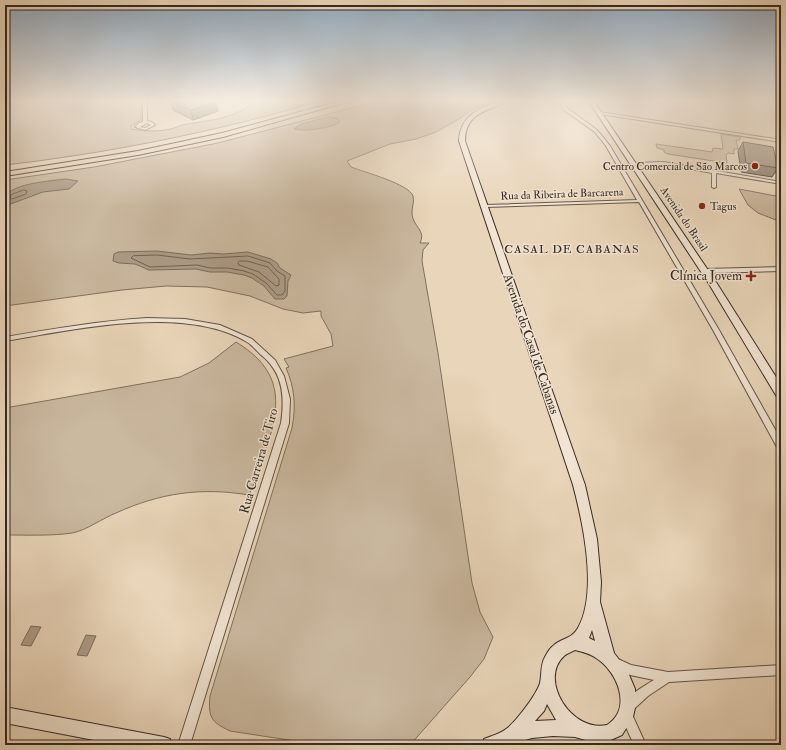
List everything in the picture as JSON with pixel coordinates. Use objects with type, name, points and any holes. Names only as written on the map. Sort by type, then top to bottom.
[{"type":"main road","points":[[5,169],[134,150],[209,135]]},
{"type":"main road","points":[[5,174],[63,166],[226,135]]},
{"type":"street","name":"Avenida do Casal de Cabanas","points":[[462,135],[464,147],[579,485],[591,538],[594,572],[589,622],[583,634],[575,643]]},
{"type":"street","name":"Rua da Ribeira de Barcarena","points":[[599,135],[640,201],[739,371],[781,447]]},
{"type":"street","name":"Avenida do Brasil","points":[[614,135],[705,271],[781,394]]},
{"type":"street","points":[[742,135],[781,141]]},
{"type":"street","points":[[633,164],[659,163],[781,183]]},
{"type":"street","points":[[714,172],[714,187]]},
{"type":"street","name":"Rua da Ribeira de Barcarena","points":[[484,206],[640,201]]},
{"type":"street","points":[[705,271],[781,269]]},
{"type":"street","name":"Rua Carreira de Tiro","points":[[5,339],[127,321],[180,321],[217,327],[240,336],[257,345],[265,352],[280,371],[286,391],[287,408],[285,423],[184,745]]},
{"type":"street","name":"Avenida do Casal de Cabanas","points":[[593,592],[598,625],[609,658]]},
{"type":"street","name":"Avenida do Casal de Cabanas","points":[[490,745],[513,734],[535,729],[584,732],[603,735],[613,732],[621,724],[627,711],[628,696],[620,671],[609,658],[591,646],[575,643],[559,649],[554,656],[549,664],[548,684],[554,705],[560,714],[584,732]]},
{"type":"street","points":[[609,658],[630,670],[668,677],[781,670]]},
{"type":"street","points":[[640,745],[627,711],[637,698],[668,677]]},
{"type":"street","name":"Avenida do Casal de Cabanas","points":[[513,734],[538,705],[548,684]]},
{"type":"street","points":[[5,715],[164,745]]},
{"type":"street","points":[[584,732],[607,745]]},
{"type":"shaded area","points":[[5,135],[185,135],[122,148],[5,165]]},
{"type":"shaded area","points":[[248,135],[427,135],[416,139],[390,144],[347,161],[351,167],[395,183],[410,192],[413,196],[412,211],[414,221],[422,236],[420,243],[429,243],[423,250],[422,261],[438,353],[472,583],[480,612],[493,637],[484,659],[410,745],[321,745],[230,731],[215,722],[210,714],[210,696],[292,428],[294,398],[286,368],[289,367],[284,359],[333,346],[331,334],[321,316],[321,311],[303,313],[283,309],[250,296],[207,287],[166,286],[122,290],[5,306],[5,180],[94,167],[218,143]]},
{"type":"shaded area","points":[[721,135],[740,137],[740,140],[736,140],[738,149],[734,149],[734,154],[728,153],[726,155],[727,163],[668,154],[664,152],[664,150],[657,148],[656,144],[712,152],[713,148],[723,149]]},
{"type":"shaded area","points":[[739,189],[781,197],[781,222],[758,213],[748,205]]},
{"type":"shaded area","points":[[236,342],[251,353],[262,364],[270,376],[276,402],[275,416],[271,432],[249,495],[197,492],[165,496],[132,506],[77,532],[48,535],[5,535],[5,408],[180,377],[209,363]]},
{"type":"water","points":[[66,179],[78,181],[69,189],[43,192],[5,206],[5,196],[16,188],[33,183]]},
{"type":"water","points":[[157,251],[191,255],[248,252],[271,259],[277,263],[280,268],[291,275],[288,281],[287,296],[284,299],[275,299],[264,286],[252,278],[244,275],[227,272],[210,272],[196,269],[149,270],[135,264],[113,261],[114,254],[118,252]]},
{"type":"water","points":[[31,626],[41,627],[31,646],[21,645]]},
{"type":"water","points":[[86,635],[96,636],[87,656],[77,655]]},
{"type":"building","points":[[743,142],[773,147],[778,168],[746,163]]},
{"type":"place","name":"Centro Comercial de São Marcos","points":[[755,166]]},
{"type":"place","name":"Tagus","points":[[702,206]]},
{"type":"place","name":"Clínica Jovem","points":[[751,276]]},
{"type":"district","name":"CASAL DE CABANAS","points":[[572,249]]}]
